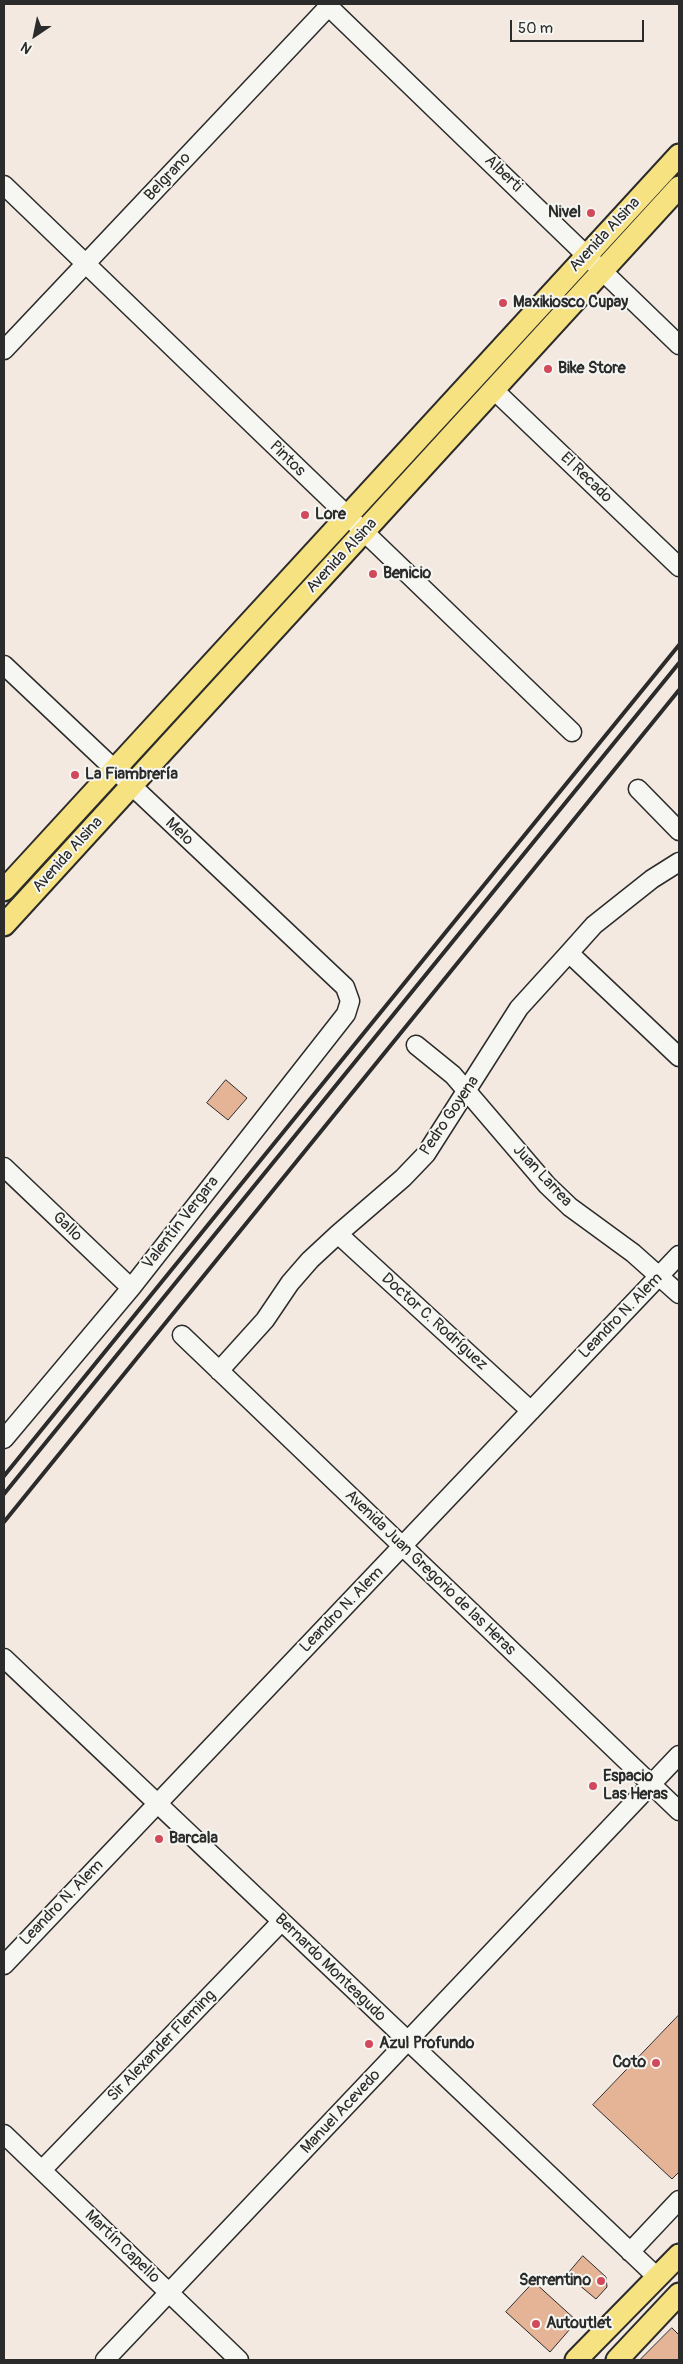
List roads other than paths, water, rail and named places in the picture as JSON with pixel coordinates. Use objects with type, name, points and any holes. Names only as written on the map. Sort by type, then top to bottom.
[{"type":"main road","name":"Avenida Alsina","points":[[4,890],[114,768],[679,155]]},
{"type":"main road","name":"Avenida Alsina","points":[[4,925],[130,785],[679,187]]},
{"type":"main road","points":[[576,2360],[679,2255]]},
{"type":"main road","points":[[617,2360],[678,2298]]},
{"type":"street","name":"Alberti","points":[[329,5],[679,345]]},
{"type":"street","name":"Belgrano","points":[[4,350],[329,5]]},
{"type":"street","name":"Pintos","points":[[4,185],[572,732]]},
{"type":"street","name":"El Recado","points":[[494,390],[679,567]]},
{"type":"street","name":"Melo","points":[[4,664],[345,987],[350,1001]]},
{"type":"street","points":[[638,789],[679,831]]},
{"type":"street","name":"Pedro Goyena","points":[[219,1371],[265,1320],[290,1283],[338,1234],[403,1178],[426,1154],[519,1008],[594,925],[652,879],[679,862]]},
{"type":"street","points":[[569,953],[679,1057]]},
{"type":"street","name":"Valentín Vergara","points":[[4,1439],[130,1288],[346,1014],[350,1001]]},
{"type":"street","name":"Juan Larrea","points":[[416,1045],[453,1075],[546,1185],[564,1202],[660,1276],[679,1294]]},
{"type":"street","name":"Gallo","points":[[4,1167],[130,1288]]},
{"type":"street","name":"Doctor C. Rodríguez","points":[[338,1234],[531,1411]]},
{"type":"street","name":"Leandro N. Alem","points":[[4,1965],[679,1255]]},
{"type":"street","name":"Avenida Juan Gregorio de las Heras","points":[[182,1335],[679,1812]]},
{"type":"street","name":"Bernardo Monteagudo","points":[[4,1658],[656,2277]]},
{"type":"street","name":"Manuel Acevedo","points":[[105,2360],[679,1755]]},
{"type":"street","name":"Sir Alexander Fleming","points":[[42,2170],[281,1922]]},
{"type":"street","name":"Martín Capello","points":[[4,2134],[239,2360]]},
{"type":"street","points":[[630,2252],[679,2200]]},
{"type":"railway","points":[[4,1476],[679,645]]},
{"type":"railway","points":[[4,1494],[679,663]]},
{"type":"railway","points":[[4,1522],[679,690]]},
{"type":"place","name":"Nivel","points":[[591,213]]},
{"type":"place","name":"Maxikiosco Cupay","points":[[503,303]]},
{"type":"place","name":"Bike Store","points":[[548,369]]},
{"type":"place","name":"Lore","points":[[305,515]]},
{"type":"place","name":"Benicio","points":[[373,574]]},
{"type":"place","name":"La Fiambrería","points":[[75,775]]},
{"type":"place","name":"Espacio Las Heras","points":[[593,1786]]},
{"type":"place","name":"Barcala","points":[[159,1839]]},
{"type":"place","name":"Azul Profundo","points":[[369,2044]]},
{"type":"place","name":"Coto","points":[[656,2063]]},
{"type":"place","name":"Serrentino","points":[[601,2281]]},
{"type":"place","name":"Autoutlet","points":[[536,2324]]}]
